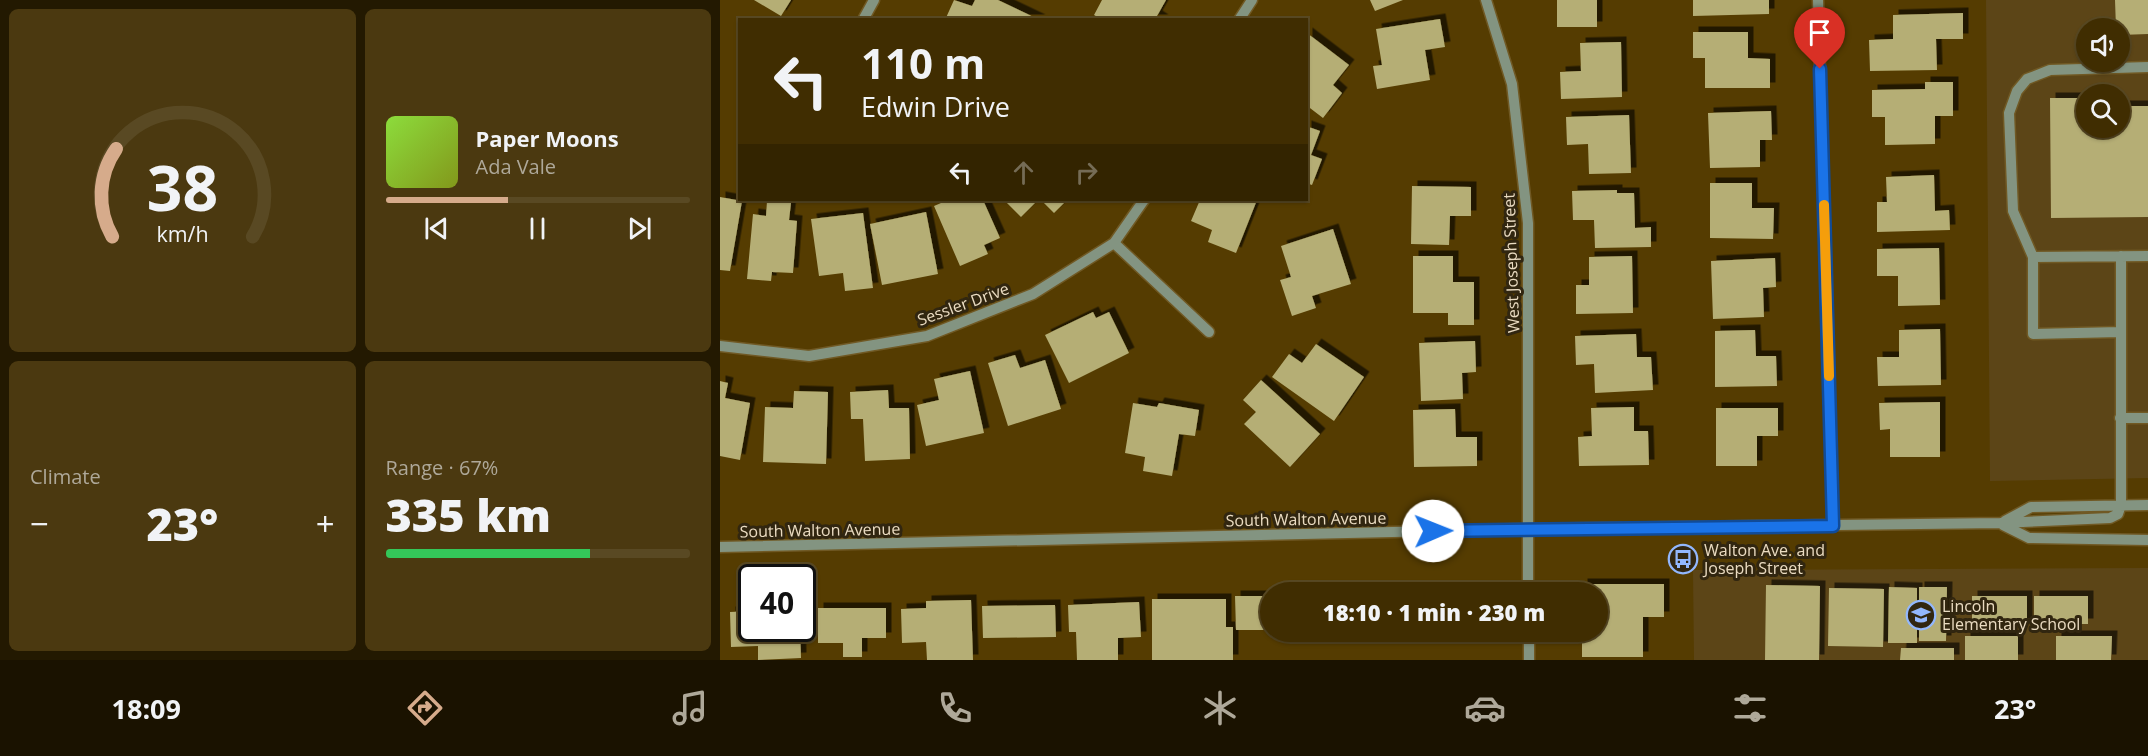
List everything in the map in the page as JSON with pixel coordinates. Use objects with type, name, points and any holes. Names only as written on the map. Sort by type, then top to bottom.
[{"type":"street","points":[[863,18],[874,0]]},
{"type":"street","points":[[1240,18],[1252,0]]},
{"type":"street","name":"West Joseph Street","points":[[1486,0],[1512,84],[1528,223],[1528,582]]},
{"type":"street","points":[[1818,0],[1833,526]]},
{"type":"street","points":[[2120,332],[2033,334],[2033,257],[2013,211],[2009,113],[2017,91],[2026,79],[2050,70],[2148,67]]},
{"type":"street","name":"Sessler Drive","points":[[720,346],[809,356],[927,336],[1033,294],[1114,243],[1143,201]]},
{"type":"street","points":[[1114,243],[1209,332]]},
{"type":"street","points":[[2121,256],[2121,505]]},
{"type":"street","points":[[2033,257],[2148,256]]},
{"type":"street","points":[[2120,418],[2148,418]]},
{"type":"street","name":"South Walton Avenue","points":[[720,547],[1528,529],[2000,523],[2031,507],[2148,505]]},
{"type":"street","name":"South Walton Avenue","points":[[2000,523],[2029,538],[2148,540]]},
{"type":"street","points":[[1528,642],[1529,660]]},
{"type":"shaded area","points":[[1986,0],[2148,0],[2148,478],[1990,481]]},
{"type":"shaded area","name":"Lincoln Elementary School","points":[[2148,568],[2148,660],[1694,660],[1693,570]]},
{"type":"building","points":[[754,0],[791,0],[781,16]]},
{"type":"building","points":[[954,0],[972,6],[975,0],[998,0],[1036,18],[946,18]]},
{"type":"building","points":[[1102,0],[1166,0],[1157,16],[1160,18],[1099,18],[1094,15]]},
{"type":"building","points":[[1370,0],[1403,0],[1375,11]]},
{"type":"building","points":[[1557,0],[1597,0],[1597,27],[1557,27]]},
{"type":"building","points":[[1693,0],[1769,0],[1769,14],[1693,16]]},
{"type":"building","points":[[2115,0],[2148,0],[2148,34],[2130,35],[2130,18],[2116,18]]},
{"type":"building","points":[[1963,13],[1963,39],[1936,39],[1937,70],[1870,71],[1869,40],[1893,39],[1893,15]]},
{"type":"building","points":[[1440,19],[1445,47],[1425,50],[1430,80],[1377,89],[1373,66],[1382,65],[1376,29]]},
{"type":"building","points":[[1693,32],[1748,32],[1748,58],[1770,59],[1770,88],[1705,88],[1705,58],[1693,58]]},
{"type":"building","points":[[1308,34],[1349,65],[1333,85],[1342,93],[1323,118],[1308,107]]},
{"type":"building","points":[[1621,42],[1622,97],[1561,99],[1560,72],[1581,71],[1580,43]]},
{"type":"building","points":[[1925,82],[1953,82],[1953,116],[1935,116],[1935,144],[1885,145],[1885,117],[1872,117],[1872,90],[1925,89]]},
{"type":"building","points":[[2050,98],[2076,98],[2076,138],[2130,138],[2130,106],[2148,106],[2148,217],[2051,218]]},
{"type":"building","points":[[1771,111],[1772,140],[1760,140],[1760,167],[1710,168],[1708,113]]},
{"type":"building","points":[[1629,115],[1631,173],[1589,174],[1588,144],[1567,145],[1566,117]]},
{"type":"building","points":[[1308,127],[1320,131],[1311,155],[1322,159],[1312,185],[1308,184]]},
{"type":"building","points":[[1934,175],[1935,211],[1949,210],[1950,230],[1877,232],[1877,202],[1887,202],[1886,177]]},
{"type":"building","points":[[1710,183],[1752,183],[1752,208],[1774,208],[1773,239],[1710,238]]},
{"type":"building","points":[[1412,186],[1471,187],[1471,216],[1450,216],[1449,245],[1411,244]]},
{"type":"building","points":[[1617,190],[1617,193],[1634,193],[1635,228],[1651,227],[1651,247],[1595,248],[1594,220],[1573,220],[1572,191]]},
{"type":"building","points":[[720,197],[742,201],[730,271],[720,270]]},
{"type":"building","points":[[767,201],[791,203],[789,220],[797,221],[793,273],[772,272],[771,281],[747,279],[753,214],[766,216]]},
{"type":"building","points":[[946,201],[983,201],[1000,238],[984,245],[988,254],[960,266],[934,206]]},
{"type":"building","points":[[1005,201],[1037,201],[1021,217]]},
{"type":"building","points":[[1042,201],[1066,201],[1054,213]]},
{"type":"building","points":[[1200,201],[1257,201],[1236,253],[1208,242],[1212,230],[1191,221]]},
{"type":"building","points":[[926,212],[938,274],[882,285],[870,224]]},
{"type":"building","points":[[863,213],[873,288],[845,291],[843,273],[819,276],[811,219]]},
{"type":"building","points":[[1333,229],[1351,284],[1312,296],[1316,308],[1292,316],[1280,280],[1291,277],[1281,246]]},
{"type":"building","points":[[1939,248],[1940,305],[1898,306],[1898,276],[1877,276],[1877,249]]},
{"type":"building","points":[[1413,256],[1453,256],[1453,282],[1474,282],[1474,325],[1448,325],[1448,313],[1413,313]]},
{"type":"building","points":[[1632,256],[1633,313],[1576,314],[1576,285],[1589,285],[1589,257]]},
{"type":"building","points":[[1775,258],[1776,287],[1763,288],[1764,317],[1713,319],[1711,261]]},
{"type":"building","points":[[1093,312],[1096,318],[1109,312],[1129,353],[1069,383],[1045,335]]},
{"type":"building","points":[[1940,329],[1941,385],[1878,386],[1877,357],[1899,357],[1899,330]]},
{"type":"building","points":[[1755,330],[1756,356],[1776,356],[1777,386],[1715,387],[1715,331]]},
{"type":"building","points":[[1636,334],[1637,357],[1651,357],[1653,390],[1595,393],[1594,364],[1576,365],[1575,336]]},
{"type":"building","points":[[1475,341],[1476,372],[1462,373],[1463,399],[1421,401],[1419,343]]},
{"type":"building","points":[[1316,344],[1364,377],[1334,421],[1272,377],[1289,354],[1302,363]]},
{"type":"building","points":[[1015,355],[1020,368],[1045,360],[1061,409],[1008,426],[988,363]]},
{"type":"building","points":[[970,371],[984,433],[926,446],[917,405],[939,400],[934,379]]},
{"type":"building","points":[[1261,380],[1320,434],[1290,467],[1244,424],[1256,412],[1243,400]]},
{"type":"building","points":[[720,381],[728,383],[725,398],[750,403],[740,460],[720,456]]},
{"type":"building","points":[[888,390],[889,408],[909,408],[910,459],[865,461],[863,419],[851,419],[850,392]]},
{"type":"building","points":[[794,391],[828,392],[826,464],[763,462],[765,407],[793,408]]},
{"type":"building","points":[[1940,402],[1940,457],[1890,457],[1890,429],[1880,430],[1879,403]]},
{"type":"building","points":[[1133,403],[1157,407],[1159,403],[1199,410],[1195,436],[1179,434],[1172,476],[1143,471],[1145,457],[1125,453]]},
{"type":"building","points":[[1634,407],[1634,431],[1648,431],[1649,465],[1579,466],[1578,437],[1592,436],[1591,408]]},
{"type":"building","points":[[1716,408],[1778,408],[1778,436],[1757,436],[1757,466],[1716,466]]},
{"type":"building","points":[[1455,409],[1456,437],[1477,437],[1477,466],[1414,467],[1413,410]]},
{"type":"building","points":[[1608,584],[1664,584],[1664,617],[1643,617],[1643,657],[1582,657],[1582,642],[1608,642]]},
{"type":"building","points":[[1766,585],[1820,586],[1819,660],[1765,660]]},
{"type":"building","points":[[1889,587],[1917,588],[1917,643],[1888,643]]},
{"type":"building","points":[[1919,587],[1947,587],[1946,641],[1919,641]]},
{"type":"building","points":[[1829,588],[1884,589],[1883,647],[1828,646]]},
{"type":"building","points":[[1235,596],[1260,596],[1260,630],[1236,630]]},
{"type":"building","points":[[1972,596],[2027,596],[2027,624],[1972,624]]},
{"type":"building","points":[[2034,596],[2088,596],[2088,624],[2034,624]]},
{"type":"building","points":[[1152,599],[1226,599],[1226,627],[1233,627],[1233,660],[1152,660]]},
{"type":"building","points":[[971,600],[973,660],[927,660],[926,642],[902,643],[901,609],[926,608],[926,601]]},
{"type":"building","points":[[1139,602],[1141,637],[1118,638],[1118,660],[1077,660],[1076,632],[1069,632],[1068,605]]},
{"type":"building","points":[[1055,605],[1056,637],[983,638],[982,606]]},
{"type":"building","points":[[818,608],[886,608],[886,638],[862,638],[862,657],[843,657],[843,643],[818,643]]},
{"type":"building","points":[[730,612],[738,612],[738,642],[800,642],[801,658],[758,660],[758,646],[731,647]]},
{"type":"building","points":[[1965,636],[2018,636],[2018,660],[1965,660]]},
{"type":"building","points":[[2056,636],[2112,636],[2111,660],[2056,660]]},
{"type":"building","points":[[1422,642],[1455,642],[1455,643],[1422,644]]},
{"type":"building","points":[[1901,648],[1954,648],[1954,660],[1900,660]]},
{"type":"slow traffic","points":[[1824,205],[1829,376]]},
{"type":"place","name":"Walton Ave. and Joseph Street","points":[[1683,559]]},
{"type":"place","name":"Lincoln Elementary School","points":[[1921,615]]},
{"type":"route","points":[[1433,531],[1833,526],[1820,69]]}]
